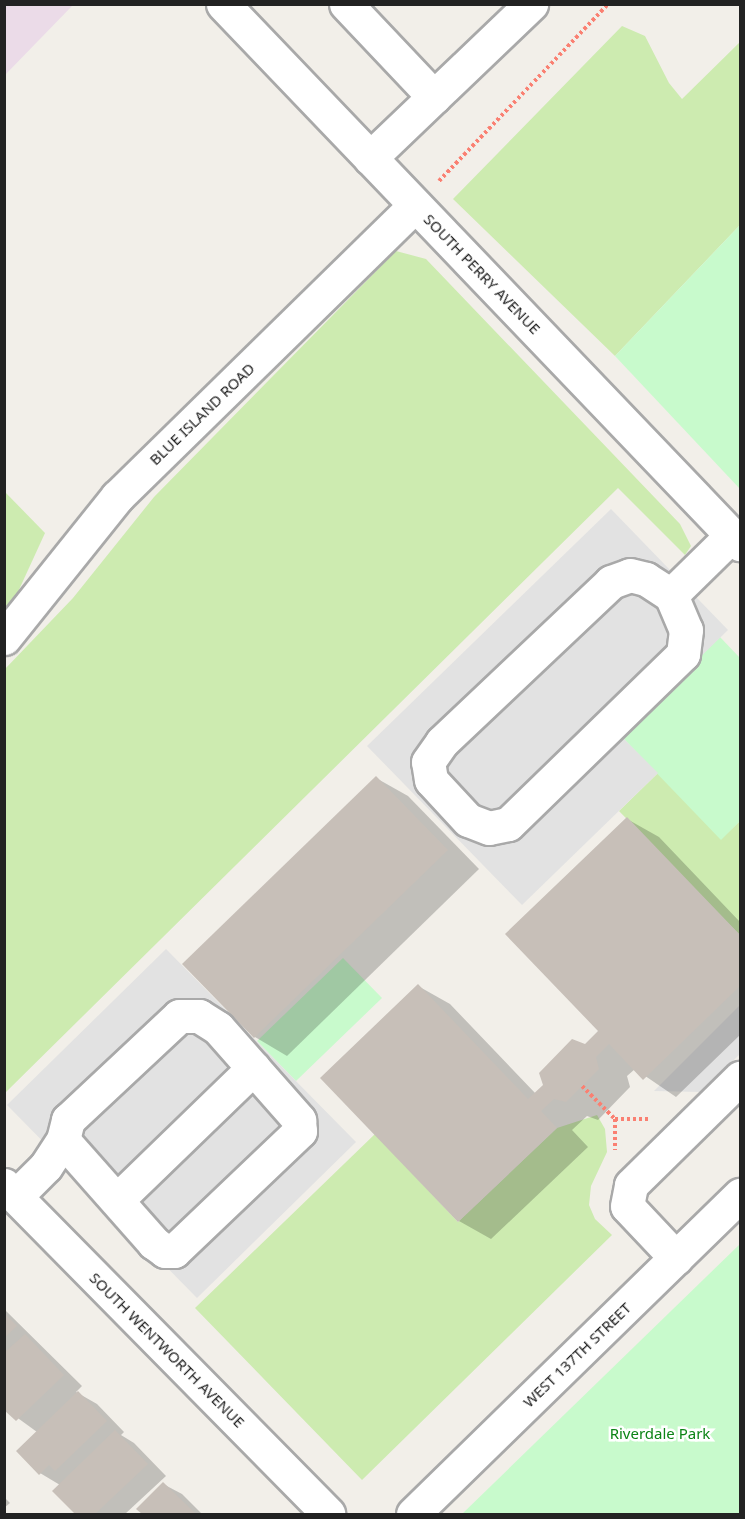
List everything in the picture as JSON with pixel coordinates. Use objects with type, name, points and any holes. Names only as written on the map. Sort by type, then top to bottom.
[{"type":"street","name":"SOUTH PERRY AVENUE","points":[[223,4],[736,539]]},
{"type":"street","points":[[346,4],[434,97]]},
{"type":"street","points":[[370,158],[531,4]]},
{"type":"street","name":"BLUE ISLAND ROAD","points":[[4,638],[117,497],[415,205]]},
{"type":"street","points":[[671,595],[736,539]]},
{"type":"street","points":[[630,575],[646,579],[671,595],[686,630],[682,654],[508,824],[489,828],[468,820],[431,780],[428,762],[442,742],[611,582],[630,575]]},
{"type":"street","points":[[10,1190],[46,1166],[63,1140],[68,1120],[179,1016],[199,1016],[218,1028],[299,1120],[300,1131],[174,1251],[165,1251],[154,1243],[63,1140]]},
{"type":"street","points":[[117,1200],[253,1068]]},
{"type":"street","points":[[676,1258],[627,1206],[631,1185],[741,1078]]},
{"type":"street","name":"SOUTH WENTWORTH AVENUE","points":[[10,1190],[329,1515]]},
{"type":"street","name":"WEST 137TH STREET","points":[[413,1515],[741,1195]]},
{"type":"path","points":[[415,205],[608,4]]},
{"type":"path","points":[[582,1086],[615,1119]]},
{"type":"shaded area","points":[[4,5],[73,5],[5,75]]},
{"type":"shaded area","points":[[611,509],[728,630],[620,735],[658,773],[522,905],[367,746]]},
{"type":"shaded area","points":[[166,949],[356,1142],[197,1298],[7,1105]]},
{"type":"shaded area","points":[[740,1005],[740,1054],[701,1092],[654,1091]]},
{"type":"green space","points":[[622,26],[645,36],[669,83],[682,99],[740,42],[740,225],[615,356],[453,199]]},
{"type":"green space","points":[[740,225],[740,489],[615,356]]},
{"type":"green space","points":[[396,251],[426,259],[680,524],[691,546],[685,555],[618,488],[5,1093],[5,669],[73,598],[154,497]]},
{"type":"green space","points":[[5,492],[45,533],[12,605],[5,613]]},
{"type":"green space","points":[[720,637],[740,658],[740,821],[721,840],[620,735]]},
{"type":"green space","points":[[658,773],[721,839],[740,821],[740,935],[619,811]]},
{"type":"green space","points":[[343,958],[382,998],[296,1081],[257,1041]]},
{"type":"green space","points":[[597,1115],[605,1129],[607,1152],[591,1186],[589,1205],[595,1219],[612,1235],[362,1480],[195,1308],[375,1134],[458,1222],[557,1128]]},
{"type":"green space","name":"Riverdale Park","points":[[740,1244],[740,1514],[462,1514]]},
{"type":"building","points":[[376,776],[448,850],[254,1038],[182,964]]},
{"type":"building","points":[[627,817],[740,935],[740,986],[643,1080],[609,1044],[596,1057],[599,1069],[566,1102],[554,1099],[541,1111],[557,1128],[458,1222],[320,1078],[418,984],[528,1099],[543,1085],[539,1073],[572,1039],[585,1044],[598,1031],[505,934]]},
{"type":"building","points":[[4,1313],[17,1326],[4,1338]]},
{"type":"building","points":[[25,1334],[64,1375],[16,1421],[4,1410],[4,1353]]},
{"type":"building","points":[[78,1391],[107,1421],[55,1471],[49,1465],[39,1475],[16,1451]]},
{"type":"building","points":[[115,1430],[148,1464],[95,1514],[75,1514],[52,1491]]},
{"type":"building","points":[[163,1482],[196,1514],[142,1514],[136,1509]]}]
